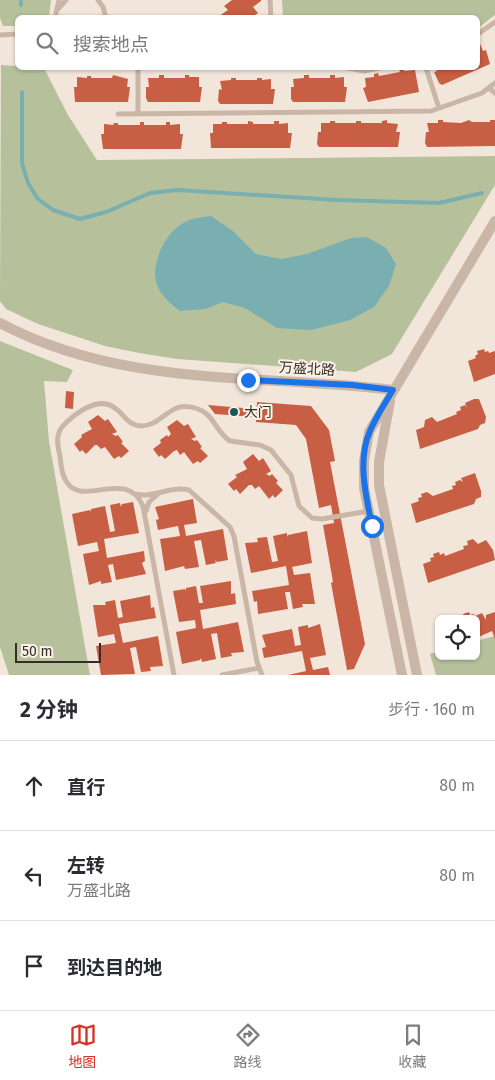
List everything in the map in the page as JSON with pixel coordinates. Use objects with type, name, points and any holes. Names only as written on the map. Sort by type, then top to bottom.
[{"type":"street","points":[[401,674],[364,488],[364,461],[369,432],[495,221]]},
{"type":"street","name":"万盛北路","points":[[0,323],[71,353],[140,369],[179,374],[352,385],[393,390]]},
{"type":"street","points":[[393,390],[379,462],[379,485],[417,675]]},
{"type":"lane","points":[[56,15],[59,0]]},
{"type":"lane","points":[[57,11],[66,0]]},
{"type":"lane","points":[[98,0],[105,15]]},
{"type":"lane","points":[[270,0],[271,15]]},
{"type":"lane","points":[[480,33],[495,22]]},
{"type":"lane","points":[[0,35],[15,34]]},
{"type":"lane","points":[[138,70],[138,114]]},
{"type":"lane","points":[[427,70],[439,108]]},
{"type":"lane","points":[[118,114],[431,111],[482,93],[495,83]]},
{"type":"lane","points":[[489,88],[495,93]]},
{"type":"lane","points":[[262,675],[259,668],[234,536],[230,527],[192,492],[180,489],[145,495],[134,494],[117,487],[79,491],[72,488],[64,478],[58,446],[58,434],[62,427],[89,406],[97,403],[107,404],[116,409],[127,421],[141,426],[150,424],[175,408],[198,409],[208,415],[230,441],[260,445],[271,450],[291,475],[299,506],[308,515],[322,519],[369,511]]},
{"type":"lane","points":[[145,514],[149,502],[162,492]]},
{"type":"lane","points":[[134,494],[141,502],[145,514],[174,675]]},
{"type":"lane","points":[[173,666],[180,675]]},
{"type":"lane","points":[[222,675],[259,668]]},
{"type":"green space","points":[[0,0],[51,0],[49,15],[15,15],[15,26],[3,26],[0,18]]},
{"type":"green space","points":[[282,0],[495,0],[495,15],[480,26],[480,15],[283,15]]},
{"type":"green space","points":[[1,65],[15,66],[15,70],[45,70],[68,115],[97,160],[495,156],[495,185],[392,354],[356,372],[177,359],[139,353],[105,346],[38,324],[6,309],[0,301]]},
{"type":"green space","points":[[0,341],[73,370],[67,382],[44,381],[49,441],[90,675],[9,675],[0,647]]},
{"type":"green space","points":[[495,636],[495,675],[436,675],[430,654],[435,652],[435,660],[480,660],[480,640]]},
{"type":"water","points":[[211,216],[233,231],[256,254],[281,259],[307,254],[351,238],[367,237],[386,248],[396,264],[389,286],[374,307],[350,320],[311,330],[277,328],[245,308],[223,302],[205,309],[180,311],[170,303],[157,285],[155,277],[158,258],[171,233],[178,227],[191,220]]},
{"type":"building","points":[[232,0],[261,0],[253,7],[258,13],[255,15],[220,15],[228,10],[224,6]]},
{"type":"building","points":[[480,44],[483,51],[486,50],[490,64],[480,68]]},
{"type":"building","points":[[399,70],[415,70],[419,92],[368,102],[363,88],[366,87],[365,78],[374,77],[374,74],[378,73],[379,76],[400,72]]},
{"type":"building","points":[[476,70],[442,85],[439,83],[434,72]]},
{"type":"building","points":[[113,75],[128,79],[127,87],[130,87],[128,102],[75,102],[74,87],[77,87],[77,77],[112,78]]},
{"type":"building","points":[[159,75],[164,75],[164,78],[185,78],[185,75],[199,77],[199,87],[202,87],[200,102],[148,102],[146,87],[149,87],[148,78],[159,78]]},
{"type":"building","points":[[304,75],[309,75],[309,78],[330,78],[330,75],[335,75],[335,78],[344,77],[344,87],[347,87],[345,102],[293,102],[291,99],[291,87],[294,87],[293,79],[304,78]]},
{"type":"building","points":[[231,78],[236,78],[236,80],[271,79],[271,89],[275,89],[273,104],[220,104],[218,101],[219,89],[222,90],[220,81],[231,80]]},
{"type":"building","points":[[387,120],[387,123],[398,124],[396,132],[400,132],[398,147],[319,147],[317,144],[318,132],[321,132],[321,123],[335,121],[335,123],[356,123],[356,121],[361,121],[361,123],[382,123],[382,121]]},
{"type":"building","points":[[438,120],[461,123],[469,120],[472,122],[490,122],[490,120],[495,120],[495,146],[427,147],[425,143],[426,132],[429,132],[427,123],[438,123]]},
{"type":"building","points":[[248,121],[253,122],[253,124],[274,124],[274,121],[279,121],[279,124],[288,123],[288,133],[292,133],[290,148],[211,148],[210,133],[213,133],[213,124],[227,122],[227,124],[248,124]]},
{"type":"building","points":[[140,122],[144,122],[144,125],[166,125],[166,122],[170,122],[170,125],[180,124],[180,134],[183,134],[181,149],[103,149],[101,134],[104,134],[104,124],[140,125]]},
{"type":"building","points":[[484,349],[485,352],[488,351],[489,353],[495,351],[495,374],[474,382],[468,361],[476,358],[477,351]]},
{"type":"building","points":[[66,391],[74,392],[73,409],[65,408]]},
{"type":"building","points":[[479,399],[486,417],[485,423],[480,425],[478,429],[420,449],[416,430],[424,427],[425,420],[432,417],[437,422],[457,414],[456,412],[461,410],[460,407],[465,405],[467,408],[465,403]]},
{"type":"building","points":[[257,402],[311,406],[329,430],[335,461],[330,462],[365,644],[354,669],[347,670],[331,583],[333,582],[323,525],[334,523],[331,505],[319,508],[306,439],[296,425],[256,422]]},
{"type":"building","name":"大门","points":[[208,405],[255,409],[255,417],[215,414]]},
{"type":"building","points":[[98,415],[105,421],[108,419],[117,432],[112,434],[118,435],[123,442],[121,443],[129,451],[121,458],[119,456],[114,459],[105,447],[101,449],[97,445],[86,454],[82,450],[80,452],[74,444],[82,437],[81,435],[92,429],[88,422]]},
{"type":"building","points":[[177,420],[184,426],[188,424],[196,437],[191,439],[197,440],[202,447],[200,448],[208,456],[200,463],[198,461],[193,464],[184,452],[180,455],[177,450],[165,459],[161,455],[159,457],[153,449],[161,443],[160,440],[171,434],[167,427]]},
{"type":"building","points":[[253,454],[259,461],[263,458],[271,471],[266,474],[270,476],[272,474],[278,481],[276,483],[283,490],[275,498],[273,495],[269,499],[259,486],[255,489],[252,485],[249,485],[240,494],[236,489],[234,491],[228,484],[237,477],[235,475],[247,469],[243,462]]},
{"type":"building","points":[[475,473],[481,497],[476,499],[474,504],[416,523],[411,504],[419,501],[418,498],[422,497],[421,494],[427,492],[433,496],[453,489],[452,486],[456,485],[455,482],[460,480],[463,482],[461,478]]},
{"type":"building","points":[[193,499],[197,523],[184,525],[186,536],[223,529],[228,560],[217,562],[215,560],[216,563],[206,565],[201,540],[194,541],[199,567],[185,569],[184,566],[165,571],[160,539],[180,536],[178,526],[158,530],[156,520],[159,519],[155,507]]},
{"type":"building","points":[[133,502],[139,533],[104,539],[107,558],[144,551],[145,561],[142,563],[146,574],[116,580],[113,564],[108,565],[112,582],[101,584],[101,581],[89,585],[83,554],[99,551],[97,542],[78,546],[72,514],[90,510],[91,512],[91,509],[105,506],[110,532],[115,531],[110,505],[120,503],[121,507],[122,504]]},
{"type":"building","points":[[307,531],[312,563],[292,567],[294,575],[310,573],[315,604],[302,604],[303,607],[293,609],[290,592],[285,592],[288,609],[258,614],[257,601],[254,602],[252,591],[289,585],[286,566],[251,573],[245,543],[258,542],[257,538],[267,537],[272,562],[278,561],[273,536],[287,533],[287,537],[288,535]]},
{"type":"building","points":[[473,539],[478,544],[486,540],[493,550],[495,560],[428,583],[423,564],[431,561],[430,558],[434,557],[433,554],[439,552],[440,555],[444,553],[445,556],[464,549],[463,546],[468,545],[467,541]]},
{"type":"building","points":[[231,581],[231,594],[235,593],[236,604],[200,610],[203,629],[238,622],[244,652],[231,653],[232,656],[221,658],[217,633],[211,634],[216,659],[202,662],[201,658],[200,660],[182,664],[176,632],[196,628],[195,620],[179,622],[173,591],[185,589],[186,591],[186,588],[196,586],[199,603],[203,603],[200,586]]},
{"type":"building","points":[[150,595],[151,608],[154,607],[156,618],[119,624],[123,643],[158,636],[163,666],[150,667],[151,671],[141,672],[136,647],[130,648],[135,674],[101,675],[96,646],[116,643],[114,634],[98,637],[93,605],[106,605],[105,602],[115,600],[118,618],[123,617],[120,601]]},
{"type":"building","points":[[495,612],[495,639],[492,631],[480,636],[480,615],[477,615],[482,613],[486,620],[486,615]]},
{"type":"building","points":[[320,624],[326,655],[310,658],[313,670],[328,667],[330,675],[288,675],[306,671],[302,651],[264,658],[262,648],[266,647],[262,635],[292,629],[295,646],[301,645],[298,627],[308,625],[308,628]]},
{"type":"waterway","points":[[21,0],[21,5]]},
{"type":"waterway","points":[[22,92],[22,163],[28,183],[38,199],[53,210],[80,219],[106,212],[150,193],[177,190],[336,200],[439,203],[482,193]]},
{"type":"place","name":"大门","points":[[234,412]]},
{"type":"route","points":[[248,380],[352,385],[393,390],[369,432],[364,461],[364,488],[372,526]]}]
